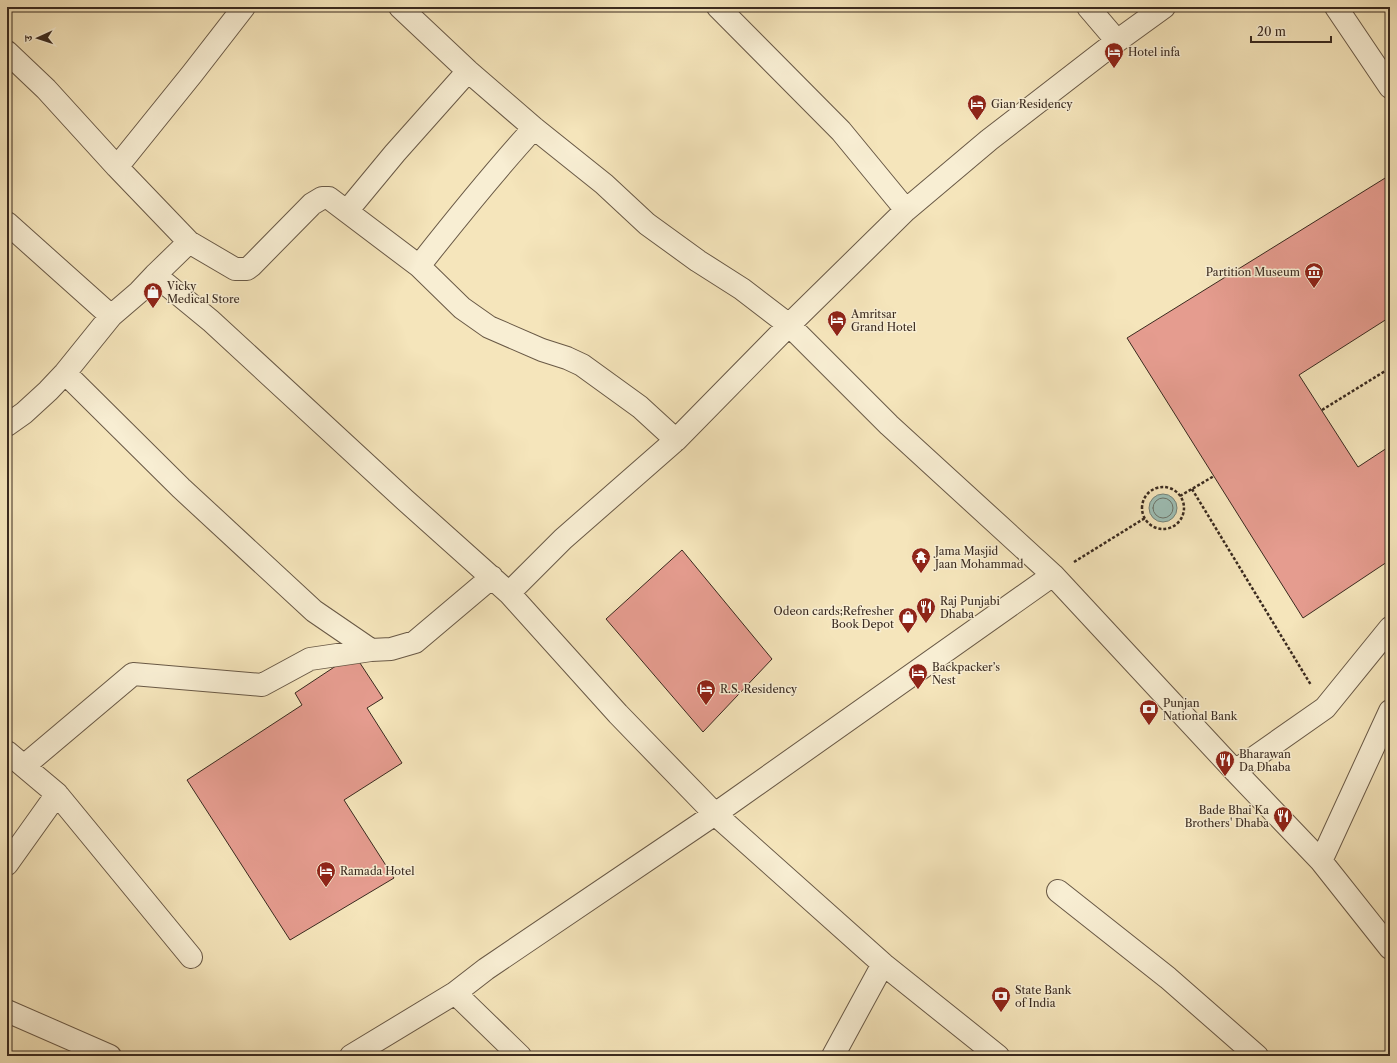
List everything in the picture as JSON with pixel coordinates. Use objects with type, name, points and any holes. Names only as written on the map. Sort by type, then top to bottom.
[{"type":"street","points":[[117,167],[244,7]]},
{"type":"street","points":[[400,7],[468,70],[534,128],[604,184],[646,224],[698,261],[742,289],[789,325],[889,425],[1053,575],[1235,771],[1321,860],[1390,948]]},
{"type":"street","points":[[718,7],[841,131],[906,210]]},
{"type":"street","points":[[1088,7],[1117,42]]},
{"type":"street","points":[[509,592],[563,539],[676,440],[789,325],[906,210],[989,140],[1164,7]]},
{"type":"street","points":[[1336,7],[1390,87]]},
{"type":"street","points":[[7,52],[46,89],[117,167],[189,242],[236,269],[247,269],[317,200],[329,198],[419,266],[462,308],[489,327],[542,350],[567,358],[582,365],[640,407],[676,440]]},
{"type":"street","points":[[347,211],[394,153],[468,70]]},
{"type":"street","points":[[419,266],[502,163],[534,128]]},
{"type":"street","points":[[7,223],[111,316]]},
{"type":"street","points":[[7,425],[24,413],[48,391],[65,373],[111,316],[139,292],[189,242]]},
{"type":"street","points":[[155,275],[211,321],[405,500],[509,592],[618,714],[715,814],[883,964],[998,1056]]},
{"type":"street","points":[[65,373],[181,488],[314,611],[371,650]]},
{"type":"street","points":[[351,1056],[455,993],[492,965],[715,814],[1053,575]]},
{"type":"street","points":[[24,766],[133,674],[262,685],[310,659],[371,650],[391,649],[415,642],[492,577]]},
{"type":"street","points":[[1235,771],[1325,708],[1390,628]]},
{"type":"street","points":[[1321,860],[1390,711]]},
{"type":"street","points":[[7,752],[57,794],[191,957]]},
{"type":"street","points":[[7,864],[57,794]]},
{"type":"street","points":[[1058,891],[1168,978],[1257,1056]]},
{"type":"street","points":[[833,1056],[883,964]]},
{"type":"street","points":[[455,993],[520,1056]]},
{"type":"street","points":[[7,1011],[110,1056]]},
{"type":"path","points":[[1322,410],[1390,368]]},
{"type":"path","points":[[1180,496],[1214,476]]},
{"type":"path","points":[[1166,487],[1174,490],[1180,496],[1184,504],[1184,512],[1181,520],[1174,527],[1165,530],[1156,528],[1147,523],[1145,518],[1142,514],[1142,504],[1147,494],[1155,488],[1166,487]]},
{"type":"path","points":[[1192,489],[1325,708]]},
{"type":"path","points":[[1053,575],[1145,518]]},
{"type":"water","points":[[1163,494],[1169,495],[1173,498],[1176,502],[1176,514],[1173,518],[1169,521],[1163,522],[1157,521],[1153,518],[1150,514],[1149,508],[1150,502],[1153,498],[1157,495]]},
{"type":"building","points":[[1390,175],[1390,317],[1299,375],[1358,467],[1390,446],[1390,560],[1303,618],[1127,338]]},
{"type":"building","points":[[682,550],[772,659],[703,732],[606,619]]},
{"type":"building","points":[[354,654],[383,698],[367,708],[402,763],[344,800],[394,878],[290,940],[187,780],[302,705],[295,693]]},
{"type":"place","name":"Hotel infa","points":[[1114,69]]},
{"type":"place","name":"Gian Residency","points":[[977,121]]},
{"type":"place","name":"Partition Museum","points":[[1314,289]]},
{"type":"place","name":"Vicky Medical Store","points":[[153,309]]},
{"type":"place","name":"Amritsar Grand Hotel","points":[[837,337]]},
{"type":"place","name":"Jama Masjid Jaan Mohammad","points":[[921,574]]},
{"type":"place","name":"Raj Punjabi Dhaba","points":[[926,624]]},
{"type":"place","name":"Odeon cards;Refresher Book Depot","points":[[908,634]]},
{"type":"place","name":"Backpacker’s Nest","points":[[918,690]]},
{"type":"place","name":"R.S. Residency","points":[[706,706]]},
{"type":"place","name":"Punjan National Bank","points":[[1149,726]]},
{"type":"place","name":"Bharawan Da Dhaba","points":[[1225,777]]},
{"type":"place","name":"Bade Bhai Ka Brothers' Dhaba","points":[[1283,833]]},
{"type":"place","name":"Ramada Hotel","points":[[326,888]]},
{"type":"place","name":"State Bank of India","points":[[1001,1013]]}]
